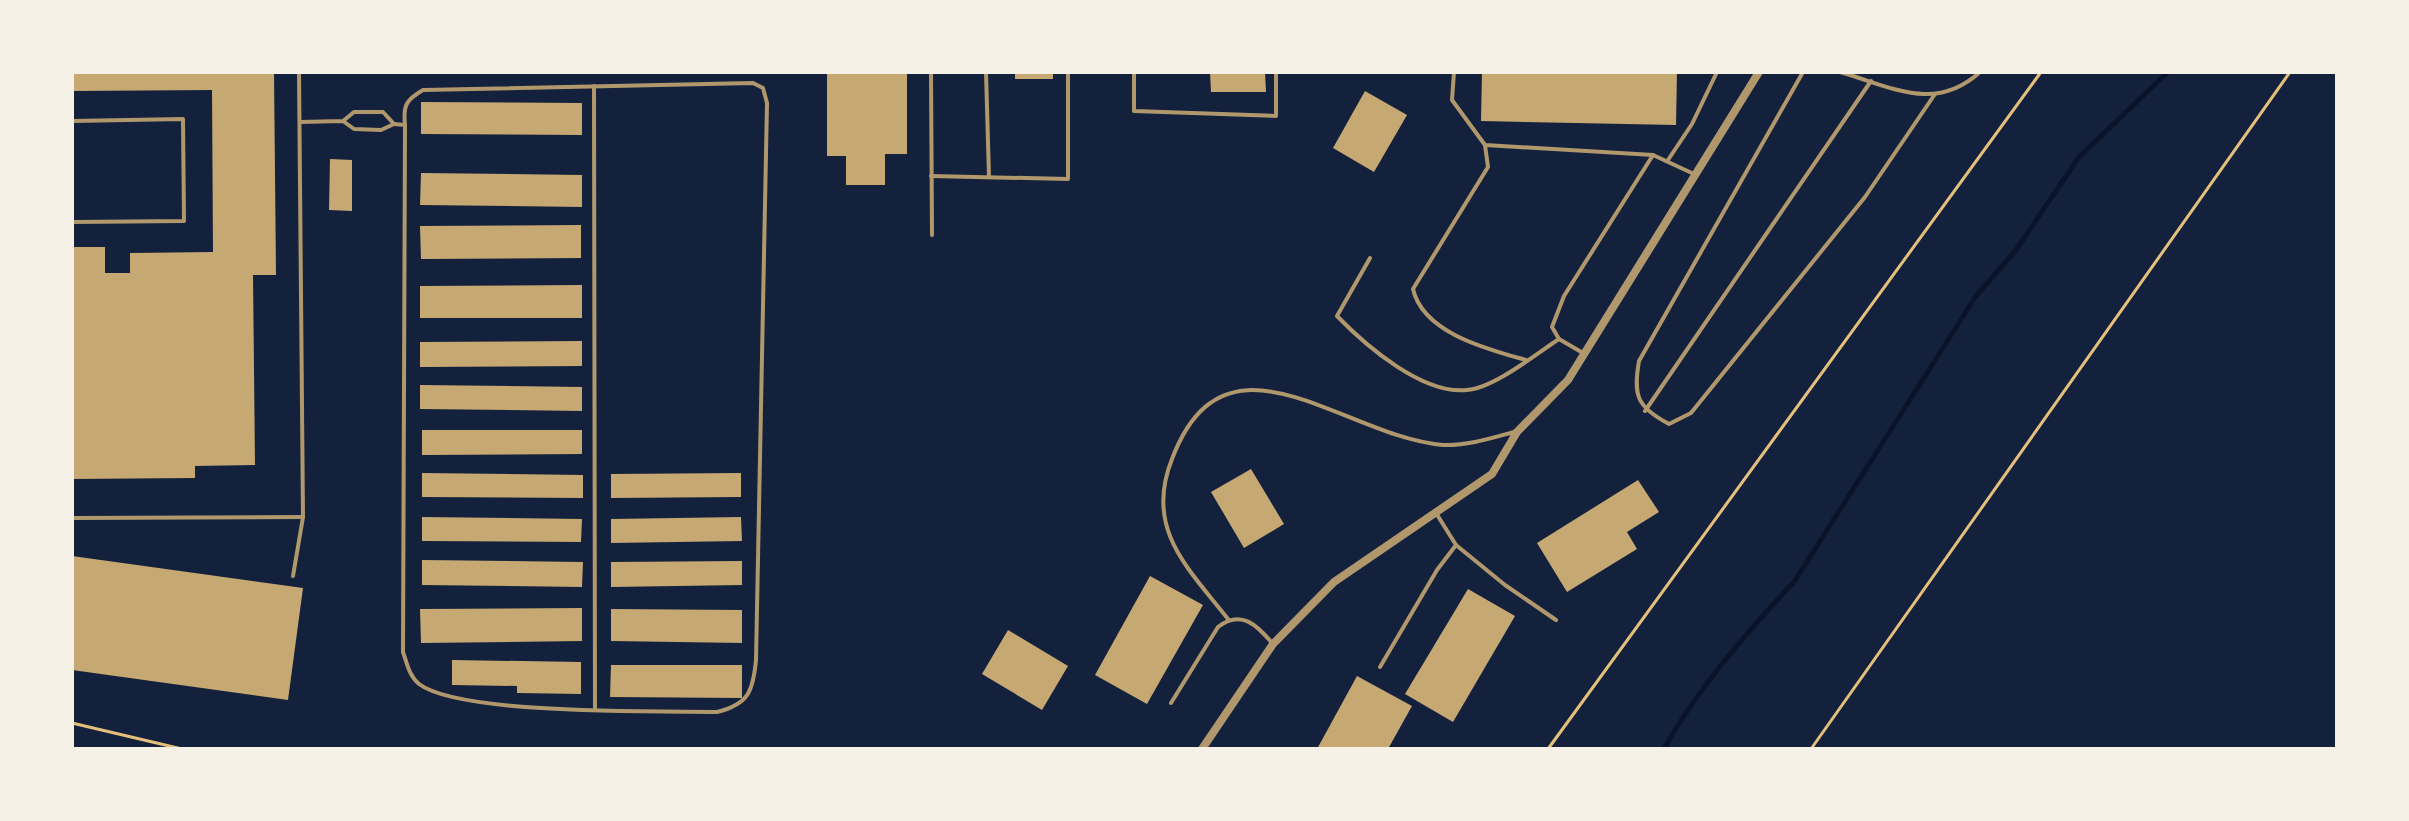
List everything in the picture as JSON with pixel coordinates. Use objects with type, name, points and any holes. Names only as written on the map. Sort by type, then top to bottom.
[{"type":"street","points":[[1202,749],[1273,644],[1334,582],[1492,474],[1517,432],[1568,380],[1759,72]]},
{"type":"lane","points":[[293,576],[303,517],[299,72]]},
{"type":"lane","points":[[931,72],[932,235]]},
{"type":"lane","points":[[986,72],[989,177]]},
{"type":"lane","points":[[931,176],[1068,179],[1068,72]]},
{"type":"lane","points":[[1134,72],[1134,111],[1276,116],[1276,72]]},
{"type":"lane","points":[[1454,72],[1452,100],[1485,145],[1488,167],[1413,289],[1417,304],[1449,331],[1488,350],[1526,360]]},
{"type":"lane","points":[[1667,161],[1692,124],[1717,72]]},
{"type":"lane","points":[[1803,72],[1639,361],[1635,386],[1645,411],[1669,424],[1691,413],[1865,197],[1935,94]]},
{"type":"lane","points":[[1840,72],[1915,94],[1946,94],[1963,88],[1980,72]]},
{"type":"lane","points":[[1645,411],[1871,81]]},
{"type":"lane","points":[[753,83],[763,88],[767,103],[753,691],[736,707],[717,712],[595,709],[474,701],[432,690],[419,684],[410,672],[403,652],[405,125],[403,107],[409,98],[423,90],[753,83]]},
{"type":"lane","points":[[594,86],[595,709]]},
{"type":"lane","points":[[343,121],[354,112],[383,112],[394,124]]},
{"type":"lane","points":[[72,121],[183,119],[184,221],[72,222]]},
{"type":"lane","points":[[300,122],[343,121],[354,129],[381,130],[394,124],[405,125]]},
{"type":"lane","points":[[1485,145],[1653,155],[1695,174]]},
{"type":"lane","points":[[1585,354],[1559,339],[1552,327],[1564,296],[1653,155]]},
{"type":"lane","points":[[1370,258],[1337,316],[1365,344],[1438,389],[1470,390],[1559,339]]},
{"type":"lane","points":[[1228,619],[1177,557],[1165,530],[1167,472],[1182,431],[1207,402],[1234,390],[1265,389],[1394,434],[1442,445],[1464,444],[1517,432]]},
{"type":"lane","points":[[1435,511],[1456,545],[1505,585],[1556,620]]},
{"type":"lane","points":[[72,518],[303,517]]},
{"type":"lane","points":[[1380,667],[1437,570],[1456,545]]},
{"type":"lane","points":[[1171,703],[1218,627],[1228,619],[1241,618],[1257,624],[1273,644]]},
{"type":"path","points":[[1548,749],[2041,72]]},
{"type":"path","points":[[1811,749],[2290,72]]},
{"type":"path","points":[[72,723],[182,749]]},
{"type":"building","points":[[72,72],[274,72],[276,275],[253,275],[255,465],[195,466],[195,478],[72,479],[72,247],[105,247],[105,273],[130,273],[130,253],[213,252],[212,90],[72,91]]},
{"type":"building","points":[[827,72],[907,72],[907,154],[885,154],[885,185],[846,185],[846,156],[827,156]]},
{"type":"building","points":[[1015,72],[1053,72],[1053,79],[1015,79]]},
{"type":"building","points":[[1210,72],[1265,72],[1266,92],[1211,92]]},
{"type":"building","points":[[1482,72],[1677,72],[1676,125],[1481,121]]},
{"type":"building","points":[[1365,91],[1407,115],[1374,172],[1333,148]]},
{"type":"building","points":[[421,102],[582,103],[582,135],[421,134]]},
{"type":"building","points":[[330,159],[352,160],[352,211],[329,210]]},
{"type":"building","points":[[421,173],[582,175],[582,207],[420,205]]},
{"type":"building","points":[[581,225],[581,258],[421,259],[420,226]]},
{"type":"building","points":[[582,285],[582,318],[420,318],[420,286]]},
{"type":"building","points":[[582,341],[582,366],[420,367],[420,342]]},
{"type":"building","points":[[420,385],[582,387],[582,411],[420,409]]},
{"type":"building","points":[[422,430],[582,430],[582,454],[422,455]]},
{"type":"building","points":[[1251,469],[1284,524],[1244,548],[1211,492]]},
{"type":"building","points":[[422,473],[583,475],[583,498],[422,497]]},
{"type":"building","points":[[741,473],[741,497],[611,498],[611,474]]},
{"type":"building","points":[[1638,480],[1659,512],[1627,532],[1637,549],[1567,592],[1537,543]]},
{"type":"building","points":[[422,517],[582,519],[581,542],[422,541]]},
{"type":"building","points":[[741,517],[742,541],[611,543],[611,519]]},
{"type":"building","points":[[72,556],[303,588],[288,700],[72,670]]},
{"type":"building","points":[[422,560],[583,562],[582,587],[422,585]]},
{"type":"building","points":[[742,561],[742,585],[611,587],[611,562]]},
{"type":"building","points":[[1150,576],[1203,605],[1147,704],[1095,675]]},
{"type":"building","points":[[1468,589],[1515,616],[1453,722],[1405,694]]},
{"type":"building","points":[[582,608],[582,641],[421,643],[420,609]]},
{"type":"building","points":[[611,609],[742,610],[742,643],[611,641]]},
{"type":"building","points":[[1008,630],[1068,666],[1042,710],[982,674]]},
{"type":"building","points":[[452,660],[581,662],[581,694],[517,693],[517,686],[452,685]]},
{"type":"building","points":[[611,665],[742,665],[742,698],[610,697]]},
{"type":"building","points":[[1357,676],[1412,706],[1388,749],[1317,749]]},
{"type":"waterway","points":[[1664,749],[1724,662],[1794,582],[1976,296],[2016,250],[2079,157],[2168,72]]}]
